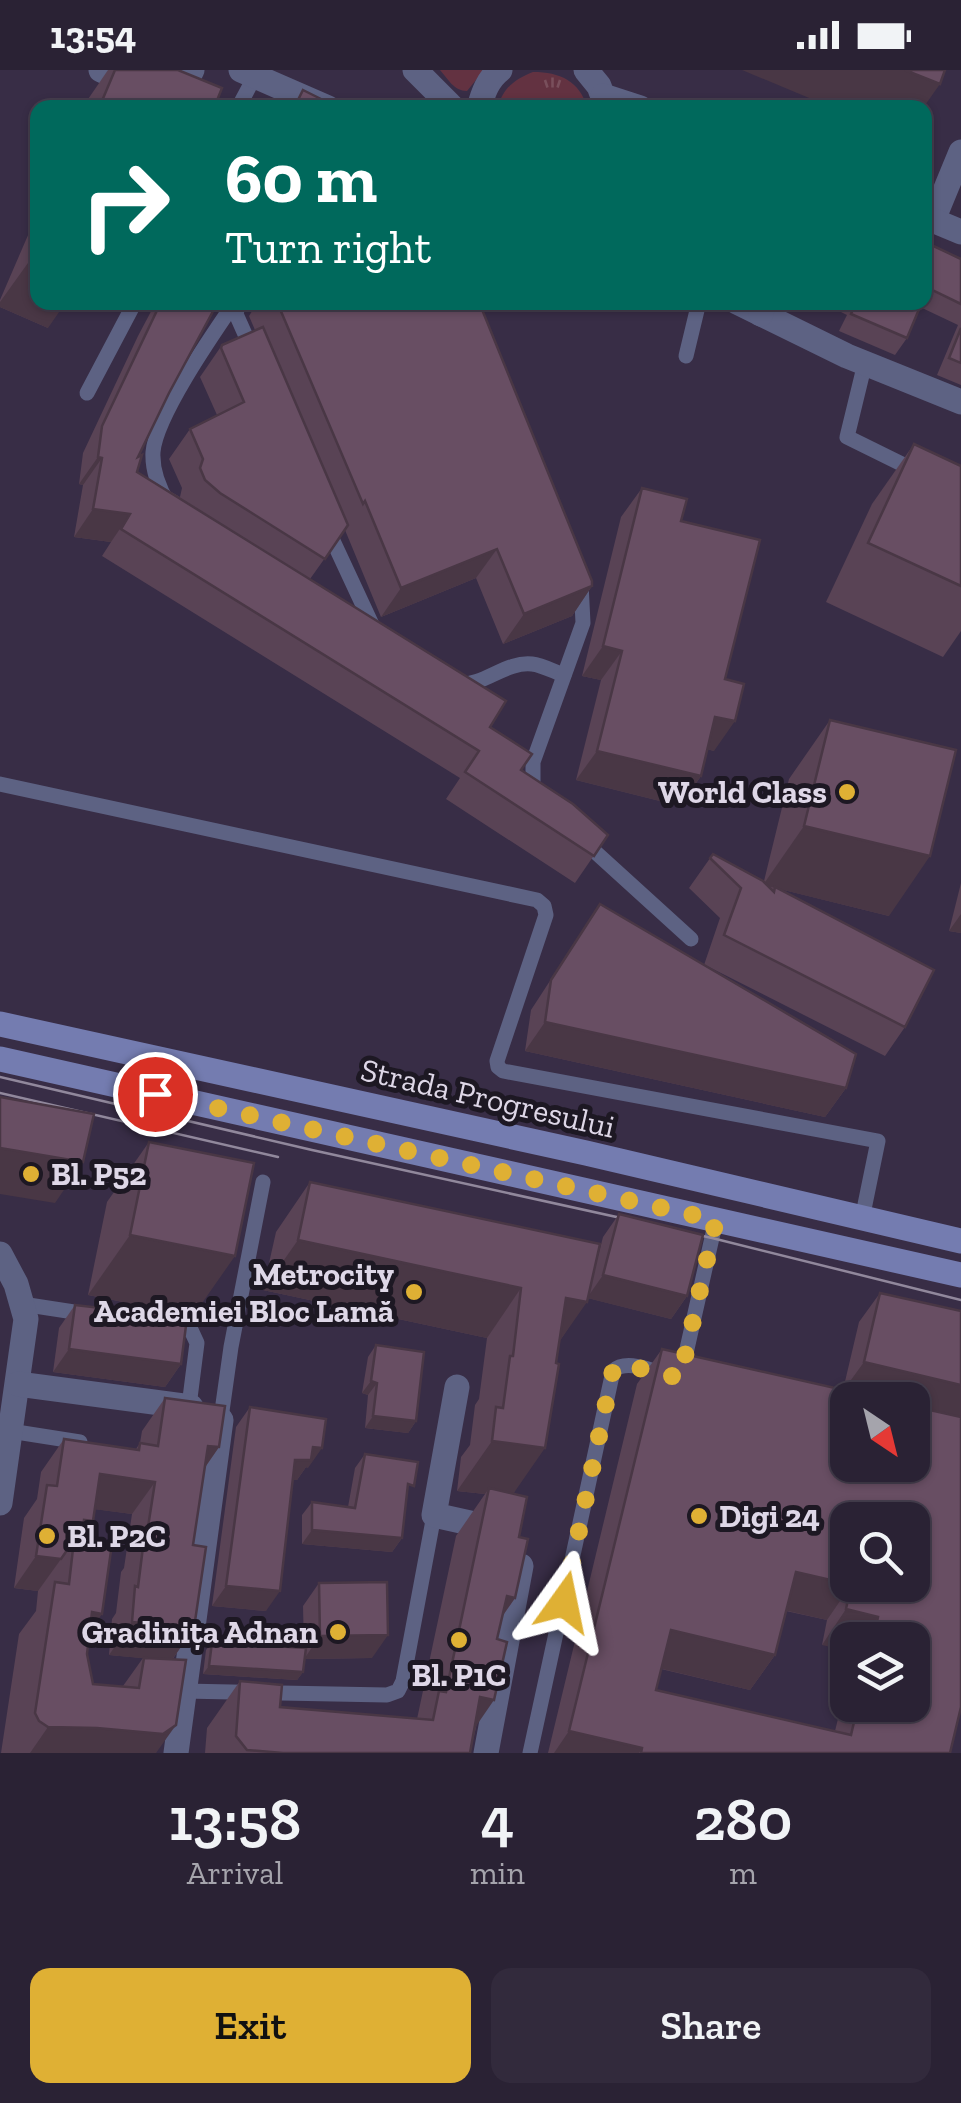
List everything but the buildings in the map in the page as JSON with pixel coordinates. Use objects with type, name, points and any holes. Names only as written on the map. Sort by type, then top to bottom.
[{"type":"main road","name":"Strada Progresului","points":[[0,1024],[586,1152],[961,1241]]},
{"type":"main road","points":[[0,1059],[961,1275]]},
{"type":"main road","points":[[854,1251],[862,1219]]},
{"type":"street","points":[[101,70],[146,90],[188,78],[192,70]]},
{"type":"street","points":[[415,70],[445,100]]},
{"type":"street","points":[[481,100],[500,70]]},
{"type":"street","points":[[248,73],[310,100]]},
{"type":"street","points":[[600,86],[625,100]]},
{"type":"street","points":[[932,213],[961,152]]},
{"type":"street","points":[[932,220],[961,232]]},
{"type":"street","points":[[766,310],[865,363],[961,402]]},
{"type":"street","points":[[0,1254],[16,1284],[26,1319],[0,1503]]},
{"type":"street","points":[[18,1384],[222,1411],[176,1753]]},
{"type":"street","points":[[457,1387],[434,1515],[497,1529],[516,1539],[521,1552],[486,1753]]},
{"type":"lane","points":[[240,100],[248,73]]},
{"type":"lane","points":[[88,392],[131,310]]},
{"type":"lane","points":[[175,516],[161,492],[153,450],[160,425],[204,347],[231,310]]},
{"type":"lane","points":[[236,310],[258,365]]},
{"type":"lane","points":[[686,356],[697,310]]},
{"type":"lane","points":[[865,363],[847,437],[928,477]]},
{"type":"lane","points":[[322,514],[363,624],[385,642]]},
{"type":"lane","points":[[546,808],[533,785],[533,762],[583,623],[577,569]]},
{"type":"lane","points":[[450,684],[468,685],[531,663],[564,675]]},
{"type":"lane","points":[[0,784],[537,900],[546,915],[498,1067],[878,1141],[862,1219]]},
{"type":"lane","points":[[566,825],[691,939]]},
{"type":"lane","points":[[222,1411],[262,1182]]},
{"type":"lane","points":[[530,1753],[613,1370],[626,1365],[680,1378],[716,1220]]},
{"type":"lane","points":[[22,1304],[97,1315]]},
{"type":"lane","points":[[153,1324],[190,1330],[195,1336],[188,1406]]},
{"type":"lane","points":[[10,1431],[99,1445]]},
{"type":"lane","points":[[184,1691],[387,1695],[398,1691],[434,1515]]},
{"type":"green space","points":[[440,70],[484,70],[467,91],[455,87]]},
{"type":"green space","points":[[533,72],[552,74],[574,85],[584,100],[501,100],[521,78]]},
{"type":"tram line","points":[[0,1077],[712,1238],[961,1300]]},
{"type":"tram line","points":[[0,1093],[278,1157]]},
{"type":"place","name":"World Class","points":[[847,792]]},
{"type":"place","name":"Bl. P52","points":[[31,1174]]},
{"type":"place","name":"Metrocity Academiei Bloc Lamă","points":[[414,1292]]},
{"type":"place","name":"Digi 24","points":[[699,1516]]},
{"type":"place","name":"Bl. P2C","points":[[47,1536]]},
{"type":"place","name":"Gradinița Adnan","points":[[338,1632]]},
{"type":"place","name":"Bl. P1C","points":[[459,1640]]},
{"type":"route","points":[[155,1094],[716,1220],[680,1378],[626,1365],[613,1370],[564,1602]]}]
